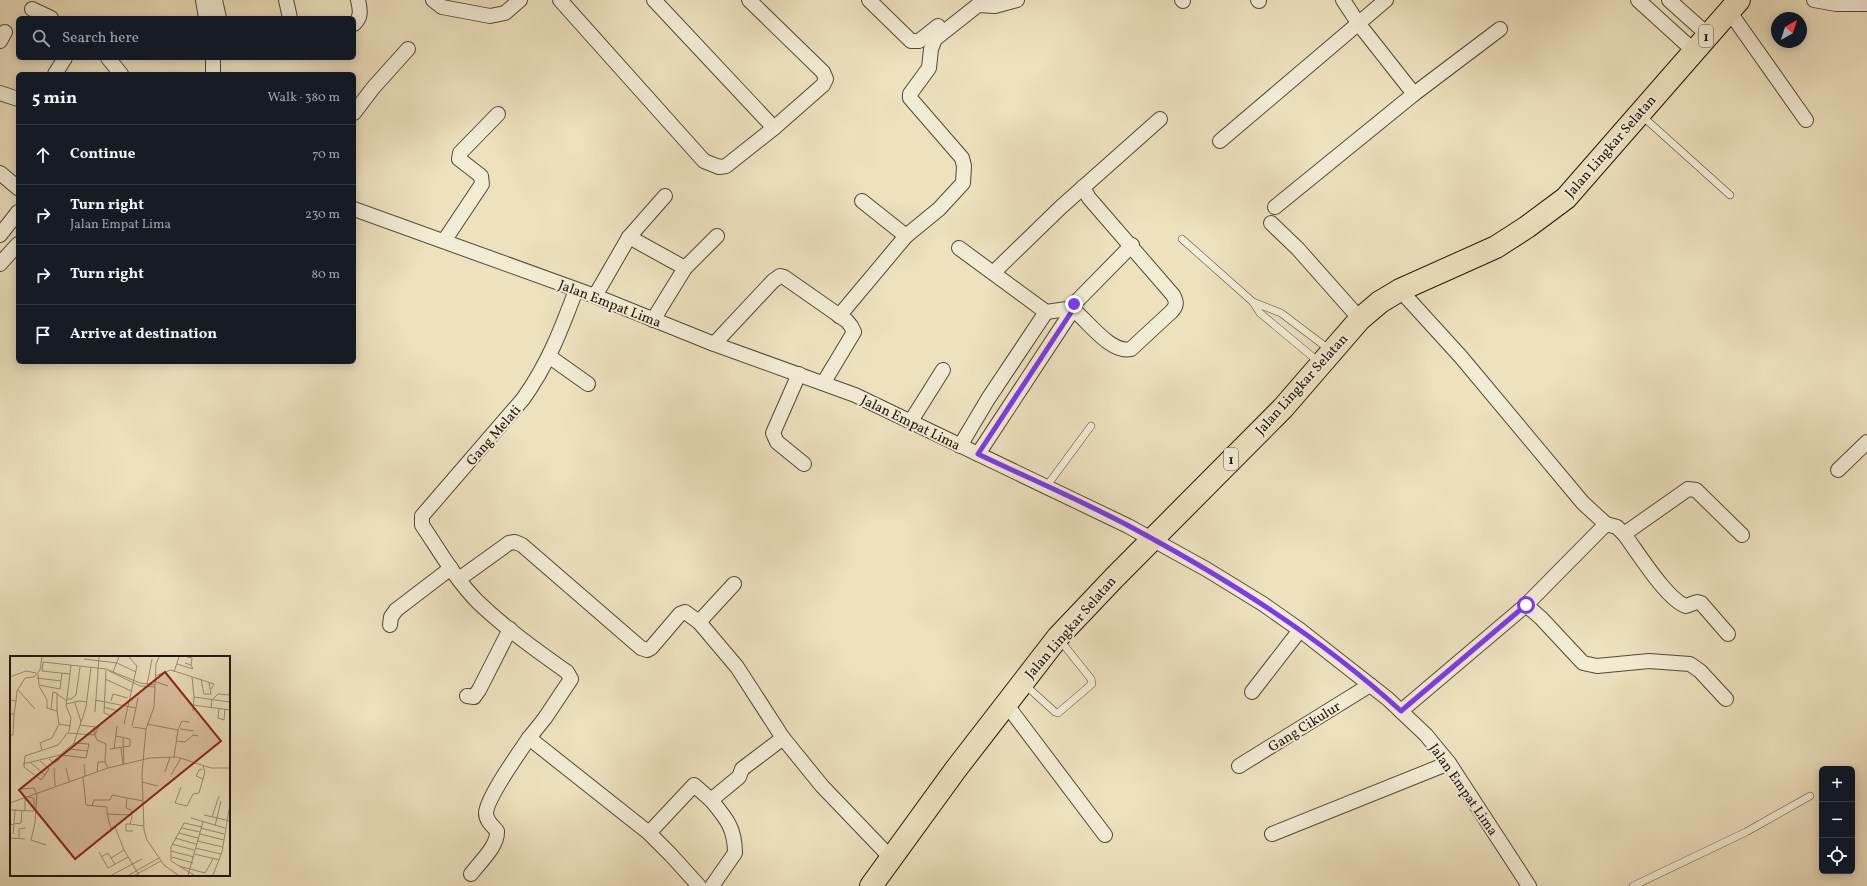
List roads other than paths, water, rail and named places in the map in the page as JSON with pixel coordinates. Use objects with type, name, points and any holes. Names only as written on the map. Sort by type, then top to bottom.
[{"type":"highway","name":"Jalan Lingkar Selatan","points":[[871,886],[1006,704],[1058,638],[1114,578],[1283,408],[1360,319],[1380,302],[1400,290],[1496,247],[1527,227],[1566,198],[1734,5]]},
{"type":"street","points":[[203,0],[206,16]]},
{"type":"street","points":[[215,0],[219,16]]},
{"type":"street","points":[[286,0],[290,16]]},
{"type":"street","points":[[356,22],[359,19],[360,14],[358,0]]},
{"type":"street","points":[[433,0],[442,7],[490,16],[505,12],[520,0]]},
{"type":"street","points":[[560,0],[704,161],[719,167],[726,166],[774,128],[823,85],[826,79],[823,72],[749,0]]},
{"type":"street","points":[[654,0],[774,128]]},
{"type":"street","points":[[869,0],[908,38],[915,42],[922,39],[970,0]]},
{"type":"street","points":[[839,316],[906,236],[939,209],[963,183],[964,166],[962,158],[910,98],[910,94],[929,68],[934,39],[978,5],[995,6],[1017,0]]},
{"type":"street","points":[[1343,0],[1358,23],[1414,94]]},
{"type":"street","points":[[1220,141],[1386,0]]},
{"type":"street","points":[[1638,0],[1701,43]]},
{"type":"street","points":[[1669,0],[1701,43]]},
{"type":"street","points":[[1814,0],[1836,4],[1867,4]]},
{"type":"street","points":[[1734,5],[1806,120]]},
{"type":"street","points":[[32,9],[47,16]]},
{"type":"street","points":[[1275,206],[1414,94],[1500,29]]},
{"type":"street","points":[[356,110],[373,88],[408,49]]},
{"type":"street","points":[[56,72],[64,60]]},
{"type":"street","points":[[110,60],[119,72]]},
{"type":"street","points":[[212,60],[213,72]]},
{"type":"street","points":[[0,93],[16,98]]},
{"type":"street","points":[[444,241],[482,184],[481,176],[459,159],[460,153],[498,114]]},
{"type":"street","points":[[994,272],[1083,187],[1160,119]]},
{"type":"street","points":[[0,173],[16,186]]},
{"type":"street","points":[[1074,308],[1076,312],[1110,344],[1124,351],[1131,349],[1176,307],[1176,301],[1173,295],[1132,245],[1089,198],[1083,187]]},
{"type":"street","points":[[595,296],[629,237],[665,196]]},
{"type":"street","points":[[862,201],[906,236]]},
{"type":"street","name":"Jalan Empat Lima","points":[[356,210],[595,296],[714,344],[824,382],[911,421],[1128,526],[1206,569],[1263,604],[1300,630],[1370,685],[1401,711],[1426,735],[1449,763],[1529,886]]},
{"type":"street","points":[[0,235],[16,215]]},
{"type":"street","points":[[1271,223],[1298,249],[1360,319]]},
{"type":"street","points":[[653,320],[685,268],[717,236]]},
{"type":"street","points":[[629,237],[685,268]]},
{"type":"street","points":[[978,454],[1074,308],[1074,304],[1132,245]]},
{"type":"street","points":[[0,264],[16,246]]},
{"type":"street","points":[[959,248],[994,272],[1046,312],[1074,308]]},
{"type":"street","points":[[714,344],[773,281],[780,276],[784,277],[839,316],[851,326],[854,332],[824,382]]},
{"type":"street","name":"Gang Melati","points":[[529,738],[545,718],[571,680],[567,672],[510,629],[477,601],[455,573],[422,525],[422,516],[523,399],[550,357],[576,290]]},
{"type":"street","points":[[1400,290],[1476,375],[1583,503],[1606,524],[1617,526],[1656,578],[1676,601],[1686,606],[1697,602],[1701,603],[1728,634]]},
{"type":"street","points":[[960,446],[988,399],[1046,312]]},
{"type":"street","points":[[550,357],[588,384]]},
{"type":"street","points":[[911,421],[943,370]]},
{"type":"street","points":[[799,374],[773,433],[777,442],[804,464]]},
{"type":"street","points":[[1838,470],[1867,442]]},
{"type":"street","points":[[1624,534],[1688,489],[1692,489],[1696,490],[1742,535]]},
{"type":"street","points":[[1401,711],[1526,605],[1606,524]]},
{"type":"street","points":[[390,626],[391,617],[396,610],[455,573],[509,543],[515,542],[522,545],[641,648],[647,650],[651,648],[680,614],[685,612],[699,622],[737,667],[782,738],[822,786],[891,858]]},
{"type":"street","points":[[699,622],[734,584]]},
{"type":"street","points":[[1526,605],[1541,618],[1583,663],[1597,666],[1649,661],[1690,664],[1700,671],[1726,699]]},
{"type":"street","points":[[467,696],[474,696],[479,690],[510,629]]},
{"type":"street","points":[[1252,692],[1300,630]]},
{"type":"street","name":"Gang Cikulur","points":[[1239,766],[1370,685]]},
{"type":"street","points":[[1006,704],[1105,835]]},
{"type":"street","points":[[471,874],[494,844],[497,836],[497,831],[488,822],[486,813],[492,796],[529,738],[649,833],[699,886]]},
{"type":"street","points":[[711,800],[739,776],[742,769],[782,738]]},
{"type":"street","points":[[1272,834],[1449,763]]},
{"type":"street","points":[[649,833],[694,785],[711,800],[730,824],[735,848],[735,853],[712,886]]},
{"type":"lane","points":[[1645,107],[1730,195]]},
{"type":"lane","points":[[1182,239],[1253,302],[1260,313],[1326,357]]},
{"type":"lane","points":[[1253,302],[1281,312],[1326,357]]},
{"type":"lane","points":[[1046,487],[1091,426]]},
{"type":"lane","points":[[1023,682],[1036,696],[1058,713],[1092,684],[1091,679],[1058,638]]},
{"type":"lane","points":[[1633,886],[1746,832],[1810,796]]}]
